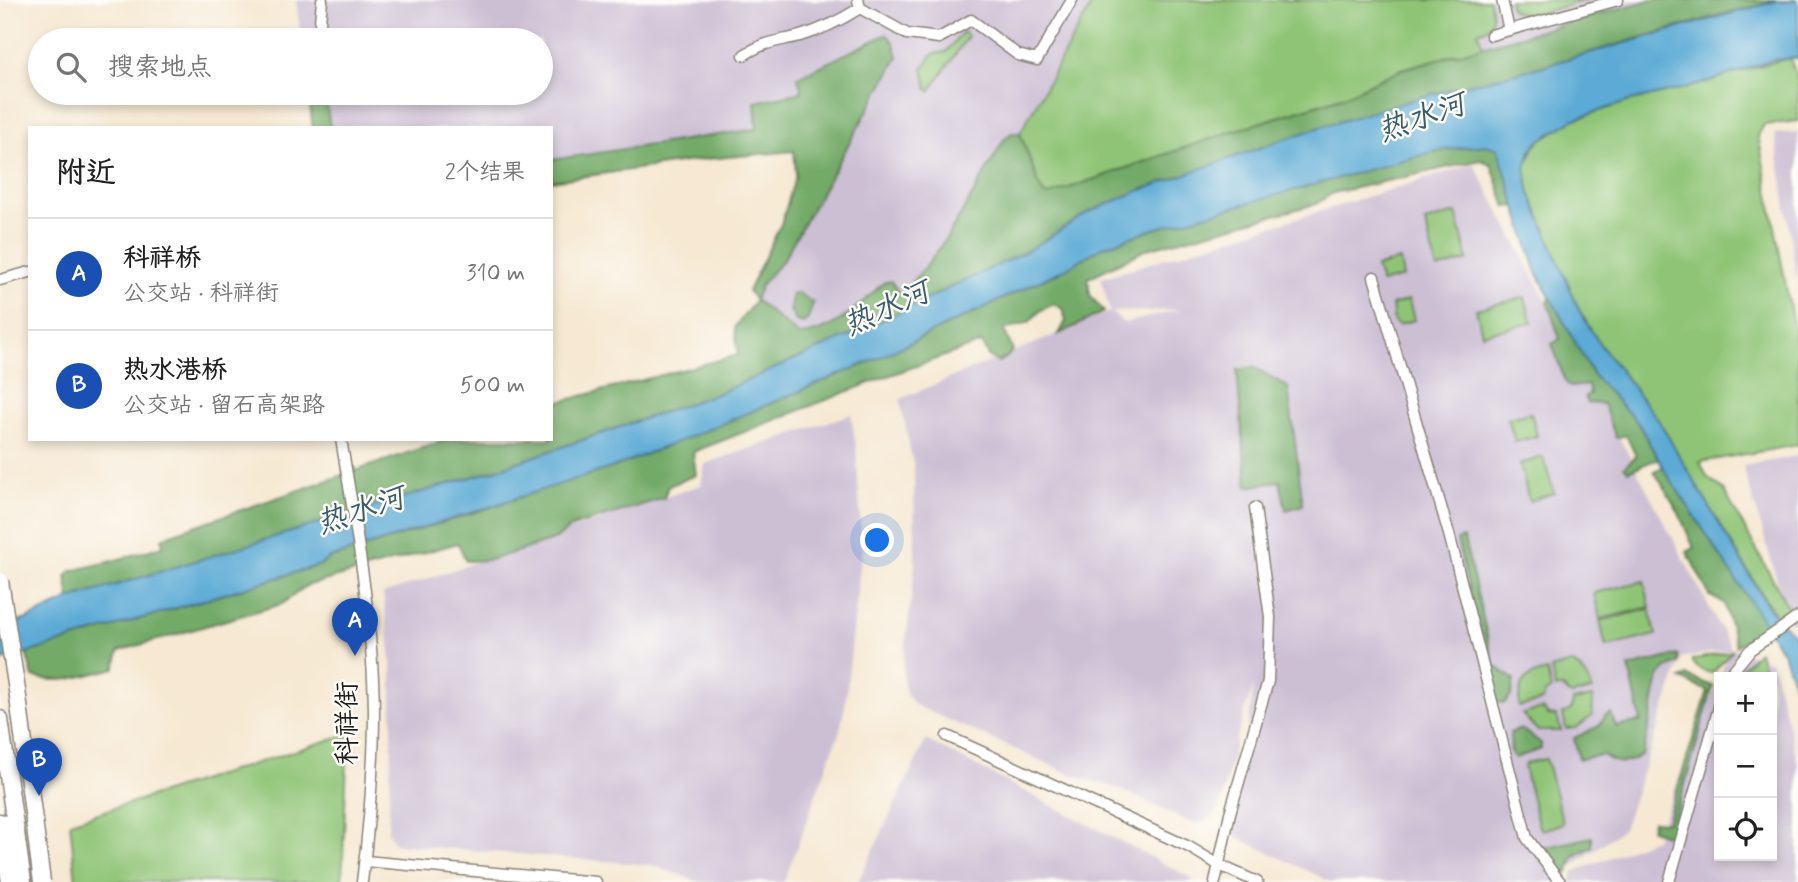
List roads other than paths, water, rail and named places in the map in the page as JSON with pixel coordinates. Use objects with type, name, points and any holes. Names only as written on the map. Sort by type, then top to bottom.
[{"type":"highway","points":[[0,581],[42,882]]},
{"type":"highway","points":[[0,719],[23,882]]},
{"type":"highway","points":[[0,822],[10,882]]},
{"type":"street","points":[[321,28],[322,0]]},
{"type":"street","points":[[744,55],[762,44],[835,24],[859,4],[906,34],[939,38],[971,20],[1018,55],[1037,60],[1072,0]]},
{"type":"street","points":[[1502,0],[1509,30]]},
{"type":"street","points":[[1490,35],[1618,0]]},
{"type":"street","points":[[0,280],[28,273]]},
{"type":"street","points":[[1374,277],[1449,534],[1527,838],[1560,882]]},
{"type":"street","name":"科祥街","points":[[341,441],[364,587],[373,711],[368,836],[362,882]]},
{"type":"street","points":[[1215,882],[1230,813],[1268,681],[1270,617],[1255,508]]},
{"type":"street","points":[[1732,672],[1750,650],[1794,620]]},
{"type":"street","points":[[1669,882],[1714,724]]},
{"type":"street","points":[[947,736],[1189,847],[1219,865],[1257,882]]},
{"type":"street","points":[[365,861],[596,882]]},
{"type":"water","name":"热水河","points":[[1776,1],[1798,1],[1798,58],[1773,60],[1698,85],[1627,102],[1575,119],[1540,140],[1530,152],[1525,168],[1530,193],[1579,310],[1599,343],[1659,421],[1770,610],[1798,639],[1798,696],[1784,656],[1770,632],[1665,471],[1638,423],[1593,375],[1536,271],[1498,149],[1486,145],[1436,151],[1151,230],[1102,247],[1065,269],[874,360],[614,467],[330,558],[320,565],[0,661],[0,627],[27,619],[70,599],[495,470],[719,393],[864,329],[1027,251],[1089,212],[1138,191],[1311,130],[1429,95]]},
{"type":"place","name":"科祥桥","points":[[355,656]]},
{"type":"place","name":"热水港桥","points":[[39,796]]}]
